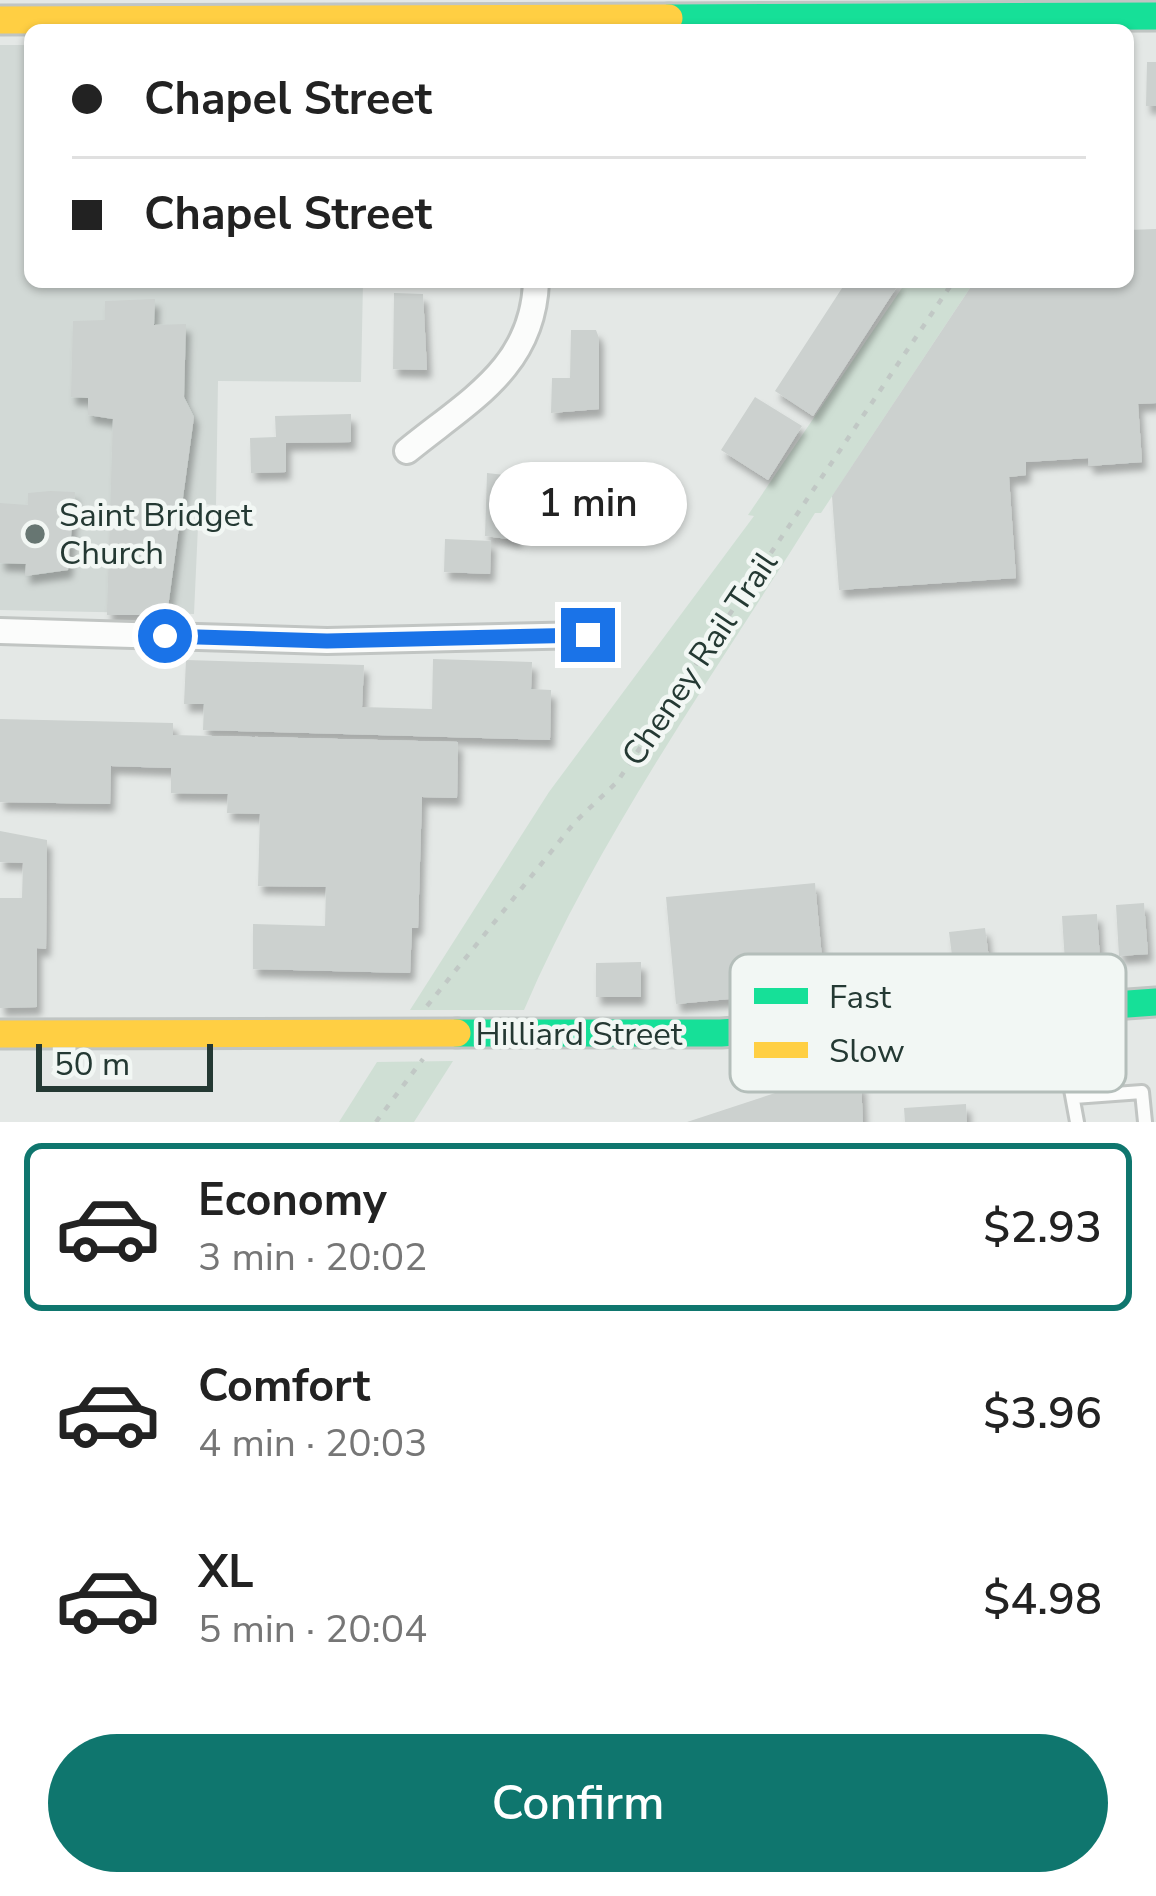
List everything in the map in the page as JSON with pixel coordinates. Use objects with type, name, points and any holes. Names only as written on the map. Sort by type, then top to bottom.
[{"type":"street","points":[[0,20],[384,10],[552,24],[729,9],[1062,8],[1156,16]]},
{"type":"street","points":[[406,451],[498,376],[526,341],[535,288]]},
{"type":"street","points":[[0,631],[327,641],[588,635]]},
{"type":"street","name":"Hilliard Street","points":[[1126,1005],[1156,1002]]},
{"type":"street","name":"Hilliard Street","points":[[0,1034],[730,1032]]},
{"type":"lane","points":[[1073,1092],[1077,1122]]},
{"type":"lane","points":[[1074,1096],[1142,1092],[1145,1122]]},
{"type":"path","name":"Cheney Rail Trail","points":[[427,1017],[427,1006],[545,858],[617,782],[949,288]]},
{"type":"path","points":[[376,1122],[424,1058]]},
{"type":"shaded area","points":[[0,45],[24,45],[24,288],[363,288],[361,382],[218,381],[216,505],[199,504],[194,614],[0,610]]},
{"type":"green space","points":[[902,288],[970,288],[821,513],[815,513],[660,757],[587,881],[524,1010],[410,1010],[549,792],[754,516],[748,515]]},
{"type":"green space","points":[[453,1061],[414,1122],[339,1122],[377,1062]]},
{"type":"building","points":[[1147,62],[1156,62],[1156,106],[1146,106]]},
{"type":"building","points":[[1156,229],[1156,403],[1138,404],[1142,462],[1089,466],[1088,458],[1026,462],[1026,475],[1009,477],[1016,578],[839,590],[832,496],[970,288],[1134,288],[1134,230]]},
{"type":"building","points":[[842,288],[896,288],[813,416],[775,391]]},
{"type":"building","points":[[394,293],[423,294],[427,370],[393,369]]},
{"type":"building","points":[[155,299],[154,325],[186,324],[184,397],[194,417],[167,615],[107,615],[113,419],[88,415],[88,398],[71,397],[73,321],[105,320],[105,301]]},
{"type":"building","points":[[571,330],[596,330],[599,338],[599,409],[551,413],[552,378],[570,378]]},
{"type":"building","points":[[755,397],[802,426],[768,480],[721,450]]},
{"type":"building","points":[[351,414],[351,442],[286,443],[286,472],[251,473],[250,438],[276,437],[275,416]]},
{"type":"building","points":[[487,473],[524,477],[515,518],[519,518],[517,540],[485,536]]},
{"type":"building","name":"Saint Bridget Church","points":[[75,492],[68,570],[25,576],[26,564],[0,563],[0,503],[28,505],[28,493]]},
{"type":"building","points":[[445,539],[491,541],[490,574],[444,572]]},
{"type":"building","points":[[433,659],[532,662],[531,689],[551,690],[550,740],[203,730],[204,704],[184,704],[186,660],[364,665],[362,707],[432,709]]},
{"type":"building","points":[[0,719],[173,723],[173,735],[458,742],[457,798],[422,797],[418,928],[412,928],[410,973],[253,969],[253,924],[325,926],[326,887],[258,886],[260,814],[227,813],[228,794],[171,793],[171,768],[111,766],[110,804],[0,802]]},
{"type":"building","points":[[0,831],[47,840],[46,949],[37,948],[37,1007],[0,1008],[0,898],[22,898],[23,863],[0,862]]},
{"type":"building","points":[[815,883],[822,954],[730,954],[730,999],[676,1004],[666,897]]},
{"type":"building","points":[[1144,903],[1148,954],[1119,954],[1116,905]]},
{"type":"building","points":[[1097,914],[1100,954],[1064,954],[1062,916]]},
{"type":"building","points":[[985,928],[988,954],[952,954],[949,932]]},
{"type":"building","points":[[641,962],[641,997],[596,997],[596,963]]},
{"type":"building","points":[[861,1092],[863,1122],[687,1122],[775,1093]]},
{"type":"building","points":[[966,1104],[967,1122],[905,1122],[904,1108]]},
{"type":"traffic: fast","points":[[669,18],[1156,16]]},
{"type":"traffic: fast","points":[[1126,1004],[1156,1002]]},
{"type":"traffic: fast","points":[[457,1033],[730,1032]]},
{"type":"traffic: slow","points":[[0,20],[669,18]]},
{"type":"traffic: slow","points":[[0,1034],[457,1033]]},
{"type":"place","name":"Saint Bridget Church","points":[[35,534]]},
{"type":"route","points":[[165,636],[327,641],[588,635]]}]
